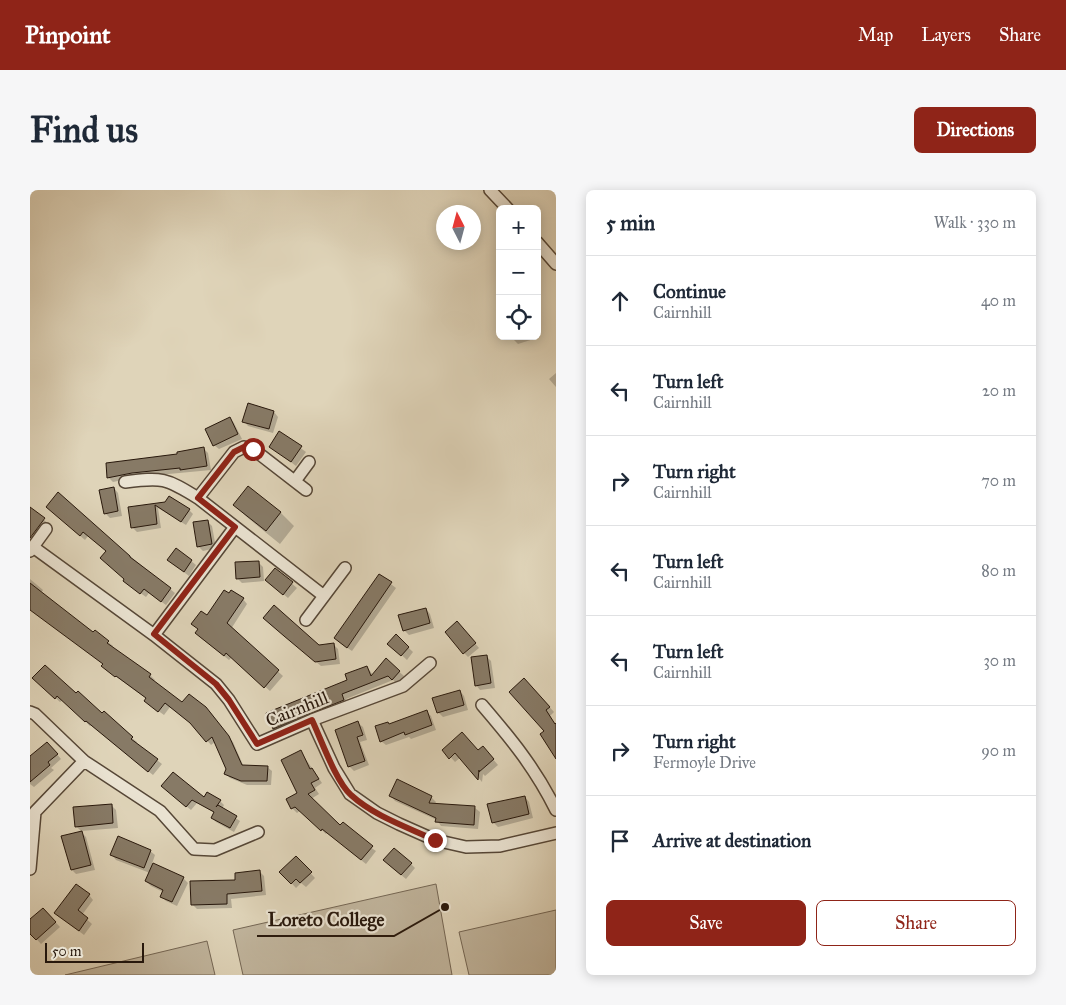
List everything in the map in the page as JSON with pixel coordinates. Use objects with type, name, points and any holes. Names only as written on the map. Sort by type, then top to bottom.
[{"type":"street","points":[[490,190],[504,205]]},
{"type":"street","points":[[541,247],[556,264]]},
{"type":"street","points":[[198,498],[234,452],[244,447],[253,449],[306,490]]},
{"type":"street","points":[[294,481],[309,462]]},
{"type":"street","points":[[125,482],[149,479],[165,480],[178,485],[198,498],[324,596]]},
{"type":"street","points":[[154,634],[235,527]]},
{"type":"street","name":"Cairnhill","points":[[46,530],[32,549],[154,634],[216,684],[229,700],[257,744],[312,720],[403,686],[430,663]]},
{"type":"street","points":[[306,620],[345,568]]},
{"type":"street","points":[[482,705],[522,752],[543,784],[556,810]]},
{"type":"street","points":[[30,712],[35,714],[84,760],[160,811],[194,849],[215,850],[258,832]]},
{"type":"street","points":[[312,720],[334,768],[350,794],[377,813],[400,824],[435,840],[466,847],[500,846],[556,833]]},
{"type":"street","points":[[30,869],[35,812],[84,760]]},
{"type":"shaded area","points":[[436,884],[452,975],[243,975],[233,930]]},
{"type":"shaded area","points":[[556,910],[556,975],[469,975],[459,932]]},
{"type":"shaded area","points":[[207,941],[215,975],[65,975]]},
{"type":"building","points":[[248,403],[274,411],[269,429],[242,422]]},
{"type":"building","points":[[230,417],[238,434],[213,446],[205,429]]},
{"type":"building","points":[[279,431],[302,446],[291,462],[269,447]]},
{"type":"building","points":[[204,447],[207,466],[132,473],[107,478],[106,463],[177,454],[177,452]]},
{"type":"building","points":[[248,486],[281,512],[266,531],[233,505]]},
{"type":"building","points":[[114,487],[118,511],[104,514],[99,490]]},
{"type":"building","points":[[58,492],[130,557],[171,588],[161,602],[144,589],[140,594],[123,581],[124,579],[100,558],[106,551],[83,532],[80,536],[46,507]]},
{"type":"building","points":[[169,496],[190,509],[181,522],[155,505],[157,524],[131,528],[128,507],[165,502]]},
{"type":"building","points":[[30,507],[45,518],[30,538]]},
{"type":"building","points":[[208,520],[212,544],[197,547],[193,522]]},
{"type":"building","points":[[176,548],[192,560],[184,572],[167,560]]},
{"type":"building","points":[[259,561],[260,577],[236,579],[235,562]]},
{"type":"building","points":[[275,568],[293,582],[283,595],[265,580]]},
{"type":"building","points":[[379,574],[392,582],[347,648],[334,638]]},
{"type":"building","points":[[30,583],[93,632],[95,630],[109,641],[107,643],[151,674],[149,677],[182,702],[189,694],[206,707],[229,736],[242,765],[268,766],[267,781],[241,781],[224,774],[226,769],[212,737],[206,742],[190,723],[165,703],[158,712],[144,701],[146,698],[115,677],[101,666],[103,664],[30,610]]},
{"type":"building","points":[[224,590],[229,593],[231,590],[244,598],[227,623],[279,670],[264,688],[226,653],[224,656],[195,633],[198,629],[191,624],[201,611],[207,615]]},
{"type":"building","points":[[274,605],[319,645],[334,643],[336,659],[315,662],[263,618]]},
{"type":"building","points":[[426,608],[430,623],[403,631],[398,615]]},
{"type":"building","points":[[457,621],[476,643],[463,654],[445,632]]},
{"type":"building","points":[[396,634],[409,647],[401,656],[387,644]]},
{"type":"building","points":[[487,655],[491,683],[475,686],[471,657]]},
{"type":"building","points":[[386,658],[400,671],[392,680],[388,676],[342,694],[344,700],[273,729],[266,713],[347,680],[345,674],[367,666],[371,676]]},
{"type":"building","points":[[45,665],[76,693],[78,691],[102,713],[104,711],[133,737],[131,739],[158,759],[148,772],[85,722],[57,696],[55,699],[32,678]]},
{"type":"building","points":[[524,678],[550,707],[546,710],[556,723],[556,759],[540,734],[544,731],[509,692]]},
{"type":"building","points":[[460,690],[464,705],[437,713],[432,698]]},
{"type":"building","points":[[427,710],[432,725],[405,735],[404,732],[380,742],[375,726],[388,722],[389,724]]},
{"type":"building","points":[[358,721],[363,735],[357,737],[365,761],[348,767],[335,730]]},
{"type":"building","points":[[462,732],[478,750],[483,746],[494,759],[479,772],[479,770],[478,780],[455,753],[449,759],[442,750]]},
{"type":"building","points":[[47,742],[58,754],[48,762],[50,765],[30,782],[30,756]]},
{"type":"building","points":[[301,750],[310,769],[312,768],[319,779],[311,783],[315,790],[308,794],[340,825],[343,822],[373,846],[361,860],[322,829],[321,831],[295,807],[291,809],[286,799],[297,793],[281,760]]},
{"type":"building","points":[[173,772],[204,797],[207,792],[221,800],[216,807],[218,805],[237,816],[230,828],[211,818],[214,812],[192,800],[186,807],[161,786]]},
{"type":"building","points":[[397,779],[432,796],[429,803],[475,806],[474,825],[435,822],[436,818],[389,796]]},
{"type":"building","points":[[525,796],[529,814],[492,823],[487,804]]},
{"type":"building","points":[[112,804],[113,823],[75,827],[73,807]]},
{"type":"building","points":[[82,831],[91,865],[71,870],[61,836]]},
{"type":"building","points":[[118,836],[151,850],[144,868],[110,855]]},
{"type":"building","points":[[394,848],[412,863],[401,875],[383,860]]},
{"type":"building","points":[[296,856],[312,872],[300,883],[296,879],[291,884],[279,872]]},
{"type":"building","points":[[153,863],[184,877],[172,902],[160,897],[163,890],[145,881]]},
{"type":"building","points":[[260,870],[262,891],[227,894],[227,904],[191,905],[190,881],[235,880],[235,873]]},
{"type":"building","points":[[76,884],[90,894],[78,910],[88,918],[79,931],[54,913]]},
{"type":"building","points":[[43,908],[56,922],[36,940],[30,934],[30,919]]},
{"type":"place","name":"Loreto College","points":[[445,907]]},
{"type":"route","points":[[253,449],[244,447],[234,452],[198,498],[235,527],[154,634],[216,684],[229,700],[257,744],[312,720],[334,768],[350,794],[377,813],[435,840]]}]
